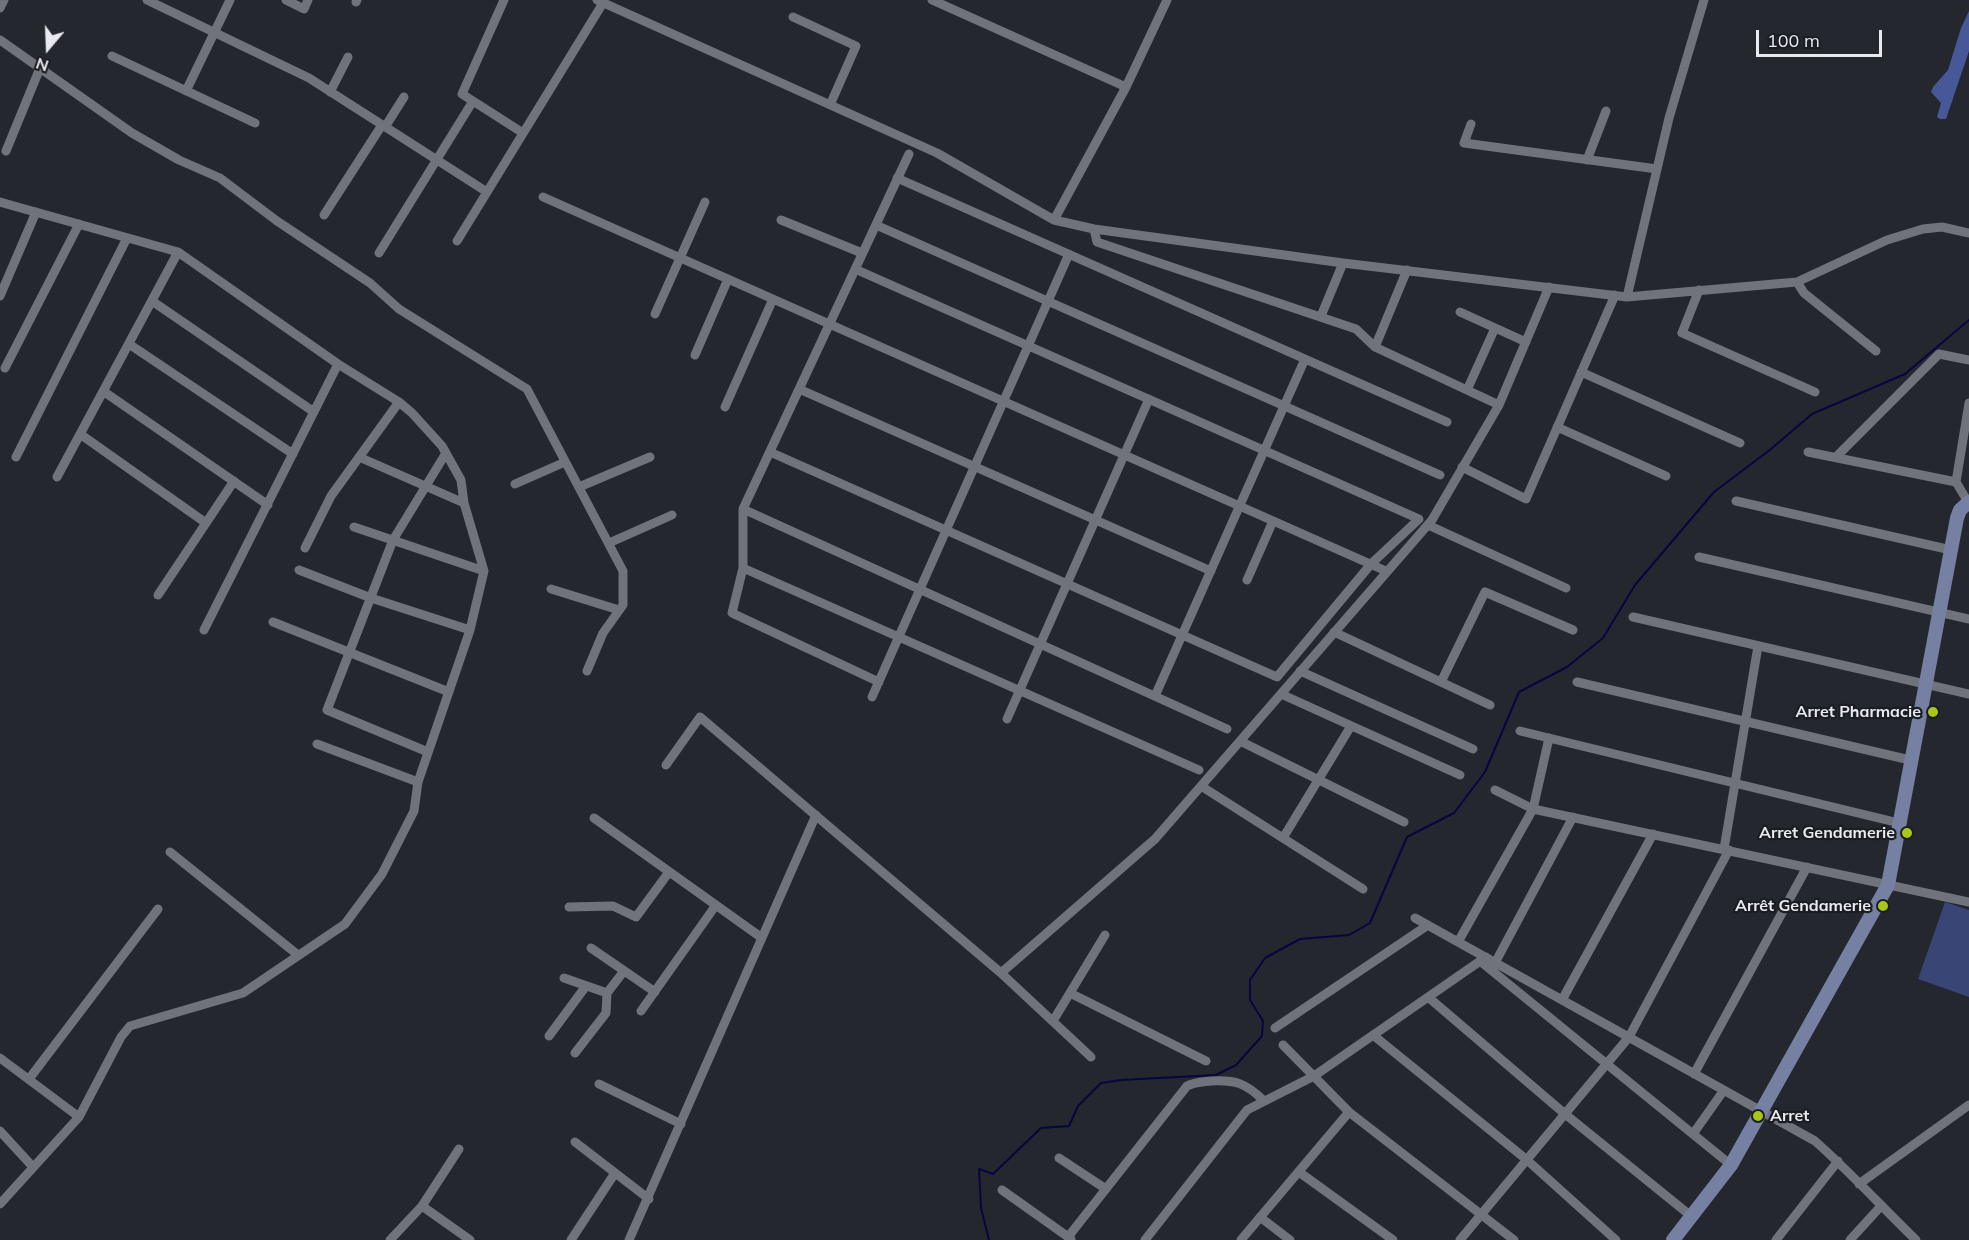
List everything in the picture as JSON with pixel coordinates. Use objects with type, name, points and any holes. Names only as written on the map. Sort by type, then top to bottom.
[{"type":"street","points":[[0,8],[4,0]]},
{"type":"street","points":[[147,0],[309,78],[487,192]]},
{"type":"street","points":[[186,91],[230,0]]},
{"type":"street","points":[[286,0],[304,9],[308,0]]},
{"type":"street","points":[[504,0],[462,94],[523,133]]},
{"type":"street","points":[[932,0],[1126,87]]},
{"type":"street","points":[[1054,220],[1126,87],[1167,0]]},
{"type":"street","points":[[1627,297],[1669,118],[1704,0]]},
{"type":"street","points":[[457,241],[600,2],[937,153],[1054,220],[1094,229],[1343,263],[1627,297],[1797,282],[1887,240],[1923,228],[1942,227],[1969,233]]},
{"type":"street","points":[[793,17],[856,46],[830,105]]},
{"type":"street","points":[[0,40],[132,133],[179,160],[220,178],[277,221],[370,283],[399,309],[527,389],[623,571],[623,605],[603,633],[587,671]]},
{"type":"street","points":[[112,56],[255,123]]},
{"type":"street","points":[[330,92],[348,57]]},
{"type":"street","points":[[6,151],[40,68]]},
{"type":"street","points":[[324,216],[404,97]]},
{"type":"street","points":[[379,253],[473,101]]},
{"type":"street","points":[[1587,160],[1606,111]]},
{"type":"street","points":[[1471,124],[1464,143],[1657,169]]},
{"type":"street","points":[[879,682],[732,614],[743,567],[743,509],[909,154]]},
{"type":"street","points":[[897,178],[1447,422]]},
{"type":"street","points":[[543,197],[1386,571]]},
{"type":"street","points":[[0,202],[178,252],[338,364],[399,402],[442,446],[461,480],[464,503],[484,571],[470,630],[418,782],[414,811],[382,874],[345,924],[243,993],[130,1026],[121,1037],[79,1117],[0,1204]]},
{"type":"street","points":[[655,315],[705,202]]},
{"type":"street","points":[[0,296],[36,212]]},
{"type":"street","points":[[781,220],[862,254]]},
{"type":"street","points":[[5,368],[79,224]]},
{"type":"street","points":[[876,225],[1440,475]]},
{"type":"street","points":[[1094,229],[1097,242],[1356,329],[1375,347],[1498,405]]},
{"type":"street","points":[[16,457],[127,238]]},
{"type":"street","points":[[57,477],[178,252]]},
{"type":"street","points":[[872,698],[1069,254]]},
{"type":"street","points":[[1321,316],[1343,263]]},
{"type":"street","points":[[770,452],[1277,677],[1371,564],[1419,519],[855,269]]},
{"type":"street","points":[[1375,347],[1407,270]]},
{"type":"street","points":[[695,355],[728,279]]},
{"type":"street","points":[[1797,282],[1804,293],[1876,351]]},
{"type":"street","points":[[1001,974],[1155,839],[1428,525],[1498,405],[1549,287]]},
{"type":"street","points":[[1699,290],[1682,333],[1815,392]]},
{"type":"street","points":[[1462,467],[1526,499],[1615,295]]},
{"type":"street","points":[[725,407],[773,299]]},
{"type":"street","points":[[152,301],[314,412]]},
{"type":"street","points":[[1460,312],[1526,342]]},
{"type":"street","points":[[1467,390],[1495,328]]},
{"type":"street","points":[[129,344],[293,454]]},
{"type":"street","points":[[1836,458],[1939,354],[1969,360]]},
{"type":"street","points":[[1155,696],[1305,359]]},
{"type":"street","points":[[204,630],[338,364]]},
{"type":"street","points":[[1581,372],[1740,442]]},
{"type":"street","points":[[800,389],[1211,571]]},
{"type":"street","points":[[103,392],[268,505]]},
{"type":"street","points":[[1007,718],[1149,399]]},
{"type":"street","points":[[305,548],[331,496],[399,402]]},
{"type":"street","points":[[1673,1240],[1731,1165],[1888,885],[1957,519],[1960,510],[1969,502],[1956,482],[1969,408]]},
{"type":"street","points":[[1557,428],[1666,476]]},
{"type":"street","points":[[80,434],[206,523]]},
{"type":"street","points":[[1808,452],[1956,482]]},
{"type":"street","points":[[428,752],[327,710],[393,540],[446,453]]},
{"type":"street","points":[[359,457],[464,503]]},
{"type":"street","points":[[579,487],[650,457]]},
{"type":"street","points":[[515,484],[565,462]]},
{"type":"street","points":[[158,595],[234,481]]},
{"type":"street","points":[[1736,501],[1951,550]]},
{"type":"street","points":[[743,509],[1227,729]]},
{"type":"street","points":[[609,543],[672,515]]},
{"type":"street","points":[[1247,580],[1273,521]]},
{"type":"street","points":[[1428,525],[1566,588]]},
{"type":"street","points":[[354,527],[484,571]]},
{"type":"street","points":[[1699,557],[1969,619]]},
{"type":"street","points":[[743,567],[1199,770]]},
{"type":"street","points":[[299,570],[371,598],[470,630]]},
{"type":"street","points":[[551,589],[620,610]]},
{"type":"street","points":[[1441,682],[1485,592],[1573,630]]},
{"type":"street","points":[[1634,617],[1924,686],[1969,694]]},
{"type":"street","points":[[273,622],[449,692]]},
{"type":"street","points":[[1334,632],[1490,705]]},
{"type":"street","points":[[1460,1240],[1629,1037],[1726,850],[1758,646]]},
{"type":"street","points":[[1300,671],[1473,749]]},
{"type":"street","points":[[1577,682],[1910,760]]},
{"type":"street","points":[[1281,694],[1460,775]]},
{"type":"street","points":[[666,765],[700,717],[1001,974],[1091,1057]]},
{"type":"street","points":[[1283,838],[1351,726]]},
{"type":"street","points":[[1520,731],[1899,823]]},
{"type":"street","points":[[1458,942],[1533,808],[1549,738]]},
{"type":"street","points":[[1240,741],[1404,822]]},
{"type":"street","points":[[317,744],[418,782]]},
{"type":"street","points":[[1201,786],[1363,889]]},
{"type":"street","points":[[1495,790],[1533,808],[1969,902]]},
{"type":"street","points":[[629,1240],[816,815]]},
{"type":"street","points":[[1495,963],[1573,817]]},
{"type":"street","points":[[594,818],[762,938]]},
{"type":"street","points":[[1562,1000],[1653,834]]},
{"type":"street","points":[[170,852],[298,955]]},
{"type":"street","points":[[1694,1074],[1806,867]]},
{"type":"street","points":[[569,907],[613,906],[636,917],[669,872]]},
{"type":"street","points":[[641,1011],[717,905]]},
{"type":"street","points":[[29,1080],[158,909]]},
{"type":"street","points":[[1415,918],[1483,959],[1606,1064],[1731,1165]]},
{"type":"street","points":[[1275,1028],[1428,925]]},
{"type":"street","points":[[1053,1021],[1105,935]]},
{"type":"street","points":[[591,948],[655,992]]},
{"type":"street","points":[[1483,959],[1495,963],[1815,1141],[1838,1161],[1858,1184],[1916,1240]]},
{"type":"street","points":[[1144,1240],[1247,1110],[1314,1076],[1483,959]]},
{"type":"street","points":[[575,1053],[606,1013],[607,993],[624,971]]},
{"type":"street","points":[[564,978],[607,993]]},
{"type":"street","points":[[549,1036],[586,986]]},
{"type":"street","points":[[1070,993],[1206,1061]]},
{"type":"street","points":[[1428,998],[1564,1114],[1691,1216]]},
{"type":"street","points":[[1373,1035],[1527,1160],[1616,1240]]},
{"type":"street","points":[[1283,1045],[1349,1112],[1514,1240]]},
{"type":"street","points":[[0,1058],[79,1117]]},
{"type":"street","points":[[1002,1190],[1070,1239],[1187,1086],[1198,1082],[1228,1080],[1238,1082],[1264,1101]]},
{"type":"street","points":[[599,1084],[681,1124]]},
{"type":"street","points":[[1693,1134],[1724,1090]]},
{"type":"street","points":[[1858,1184],[1969,1105]]},
{"type":"street","points":[[1241,1240],[1349,1112]]},
{"type":"street","points":[[0,1131],[33,1167]]},
{"type":"street","points":[[575,1142],[649,1199]]},
{"type":"street","points":[[390,1240],[422,1206],[459,1149]]},
{"type":"street","points":[[1059,1158],[1106,1189]]},
{"type":"street","points":[[1776,1240],[1838,1161]]},
{"type":"street","points":[[1299,1172],[1393,1240]]},
{"type":"street","points":[[571,1240],[615,1173]]},
{"type":"street","points":[[422,1206],[470,1240]]},
{"type":"street","points":[[1850,1240],[1881,1206]]},
{"type":"street","points":[[1260,1217],[1290,1240]]},
{"type":"shaded area","points":[[1969,11],[1969,51],[1946,119],[1940,119],[1937,117],[1941,103],[1931,92],[1948,70],[1961,28]]},
{"type":"shaded area","points":[[1945,902],[1969,910],[1969,997],[1918,979]]},
{"type":"waterway","points":[[989,1240],[981,1208],[979,1169],[993,1174],[1041,1128],[1069,1126],[1078,1106],[1101,1083],[1216,1075],[1236,1065],[1262,1036],[1263,1021],[1250,1000],[1250,980],[1265,958],[1300,939],[1349,935],[1370,923],[1407,837],[1454,813],[1485,772],[1519,692],[1567,667],[1603,638],[1635,585],[1714,492],[1771,449],[1812,414],[1905,374],[1969,320]]},
{"type":"place","name":"Arret Pharmacie","points":[[1933,712]]},
{"type":"place","name":"Arret Gendamerie","points":[[1907,833]]},
{"type":"place","name":"Arrêt Gendamerie","points":[[1883,906]]},
{"type":"place","name":"Arret","points":[[1758,1116]]}]
